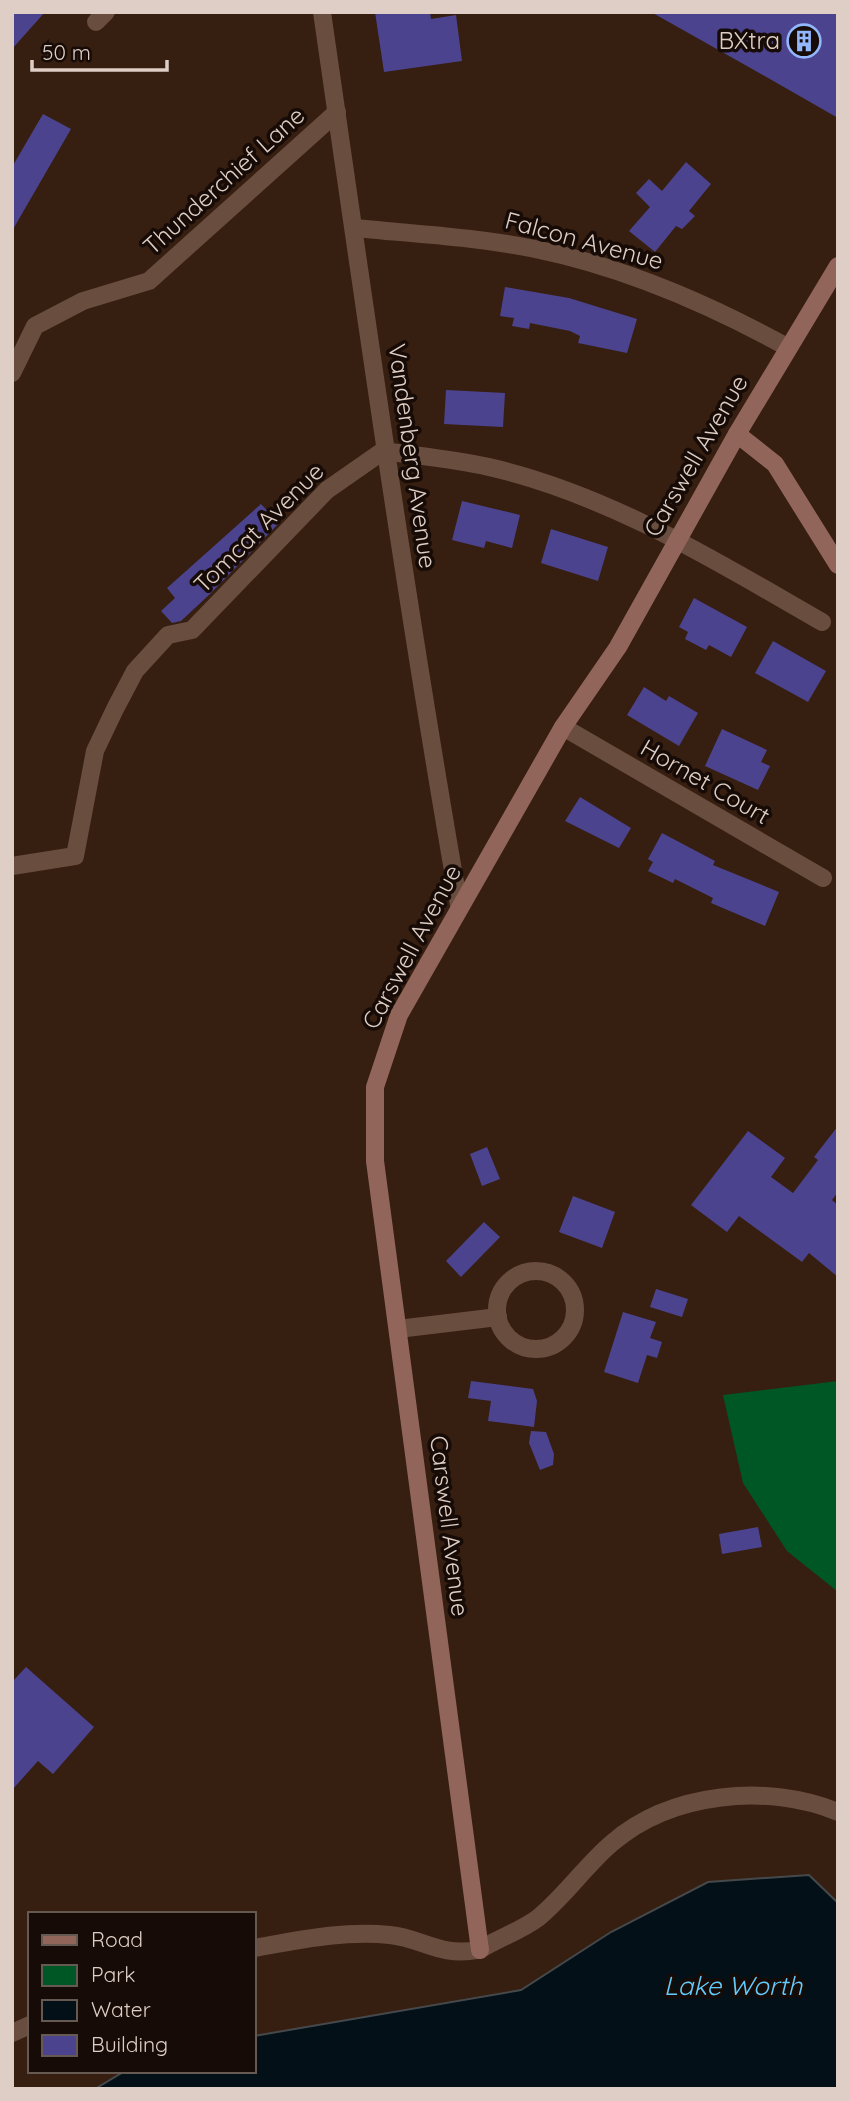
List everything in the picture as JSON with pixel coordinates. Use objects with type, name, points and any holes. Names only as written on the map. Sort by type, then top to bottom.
[{"type":"street","name":"Vandenberg Avenue","points":[[322,12],[355,228],[383,450],[459,905]]},
{"type":"street","name":"Thunderchief Lane","points":[[12,373],[35,326],[83,301],[149,281],[337,113]]},
{"type":"street","name":"Falcon Avenue","points":[[355,228],[488,241],[597,266],[668,288],[732,317],[787,347]]},
{"type":"street","name":"Carswell Avenue","points":[[480,1950],[375,1161],[376,1087],[399,1015],[459,905],[563,727],[618,647],[787,347],[838,266]]},
{"type":"street","points":[[737,434],[775,464],[838,565]]},
{"type":"street","points":[[383,450],[489,467],[599,502],[677,538],[822,622]]},
{"type":"street","name":"Tomcat Avenue","points":[[12,866],[75,856],[95,751],[135,671],[168,635],[191,630],[327,490],[383,450]]},
{"type":"street","name":"Hornet Court","points":[[563,727],[823,878]]},
{"type":"street","points":[[526,1272],[551,1273],[570,1289],[574,1301],[572,1327],[564,1338],[540,1349],[515,1343],[505,1334],[498,1317],[499,1297],[505,1286],[526,1272]]},
{"type":"street","points":[[398,1329],[498,1317]]},
{"type":"street","points":[[256,1948],[355,1933],[394,1935],[437,1950],[480,1950],[539,1917],[610,1844],[631,1828],[680,1807],[706,1800],[759,1796],[813,1802],[838,1812]]},
{"type":"street","points":[[12,2033],[28,2026]]},
{"type":"green space","points":[[838,1381],[838,1592],[787,1551],[743,1483],[723,1395]]},
{"type":"water","name":"Lake Worth","points":[[809,1875],[838,1903],[838,2089],[95,2089],[122,2073],[256,2073],[256,2036],[521,1990],[611,1932],[708,1882]]},
{"type":"building","points":[[12,12],[45,12],[12,49]]},
{"type":"building","points":[[375,12],[430,12],[431,19],[456,15],[462,61],[384,72]]},
{"type":"building","name":"BXtra","points":[[651,12],[838,12],[838,118],[754,70]]},
{"type":"building","points":[[43,114],[71,129],[12,231],[12,167]]},
{"type":"building","points":[[686,162],[711,184],[689,211],[695,216],[682,229],[676,226],[655,252],[629,231],[650,207],[636,193],[649,179],[662,191]]},
{"type":"building","points":[[505,287],[569,298],[637,319],[627,353],[578,343],[580,336],[570,331],[530,323],[529,329],[512,326],[514,318],[500,316]]},
{"type":"building","points":[[446,390],[505,393],[503,427],[444,424]]},
{"type":"building","points":[[462,501],[520,515],[512,548],[486,541],[484,548],[452,540]]},
{"type":"building","points":[[261,504],[279,523],[211,593],[181,621],[172,623],[161,611],[175,598],[167,588]]},
{"type":"building","points":[[551,529],[608,547],[598,581],[541,563]]},
{"type":"building","points":[[694,598],[747,627],[731,657],[709,645],[706,650],[685,639],[688,632],[679,627]]},
{"type":"building","points":[[773,641],[826,671],[808,702],[755,673]]},
{"type":"building","points":[[644,687],[666,701],[669,696],[698,713],[679,746],[627,715]]},
{"type":"building","points":[[722,729],[767,750],[761,762],[770,766],[758,790],[705,766]]},
{"type":"building","points":[[580,797],[631,828],[619,848],[565,821]]},
{"type":"building","points":[[662,833],[715,861],[713,865],[779,892],[765,926],[711,903],[713,898],[675,879],[673,883],[648,871],[653,862],[648,859]]},
{"type":"building","points":[[838,1126],[838,1192],[832,1200],[838,1205],[838,1277],[809,1253],[802,1262],[739,1216],[727,1232],[691,1205],[748,1131],[785,1158],[771,1177],[793,1193],[818,1160],[814,1157]]},
{"type":"building","points":[[487,1147],[500,1179],[482,1186],[470,1154]]},
{"type":"building","points":[[573,1196],[615,1212],[602,1248],[559,1232]]},
{"type":"building","points":[[484,1222],[500,1237],[461,1277],[446,1261]]},
{"type":"building","points":[[656,1289],[688,1299],[682,1317],[650,1307]]},
{"type":"building","points":[[623,1312],[656,1322],[650,1338],[662,1342],[657,1358],[647,1355],[638,1383],[604,1372]]},
{"type":"building","points":[[471,1381],[533,1389],[537,1401],[534,1427],[488,1421],[491,1401],[468,1398]]},
{"type":"building","points":[[531,1431],[546,1432],[554,1454],[553,1465],[540,1470],[529,1443]]},
{"type":"building","points":[[758,1527],[762,1547],[722,1554],[719,1534]]},
{"type":"building","points":[[26,1667],[94,1727],[53,1774],[38,1761],[12,1790],[12,1682]]},
{"type":"place","name":"BXtra","points":[[804,41]]}]
